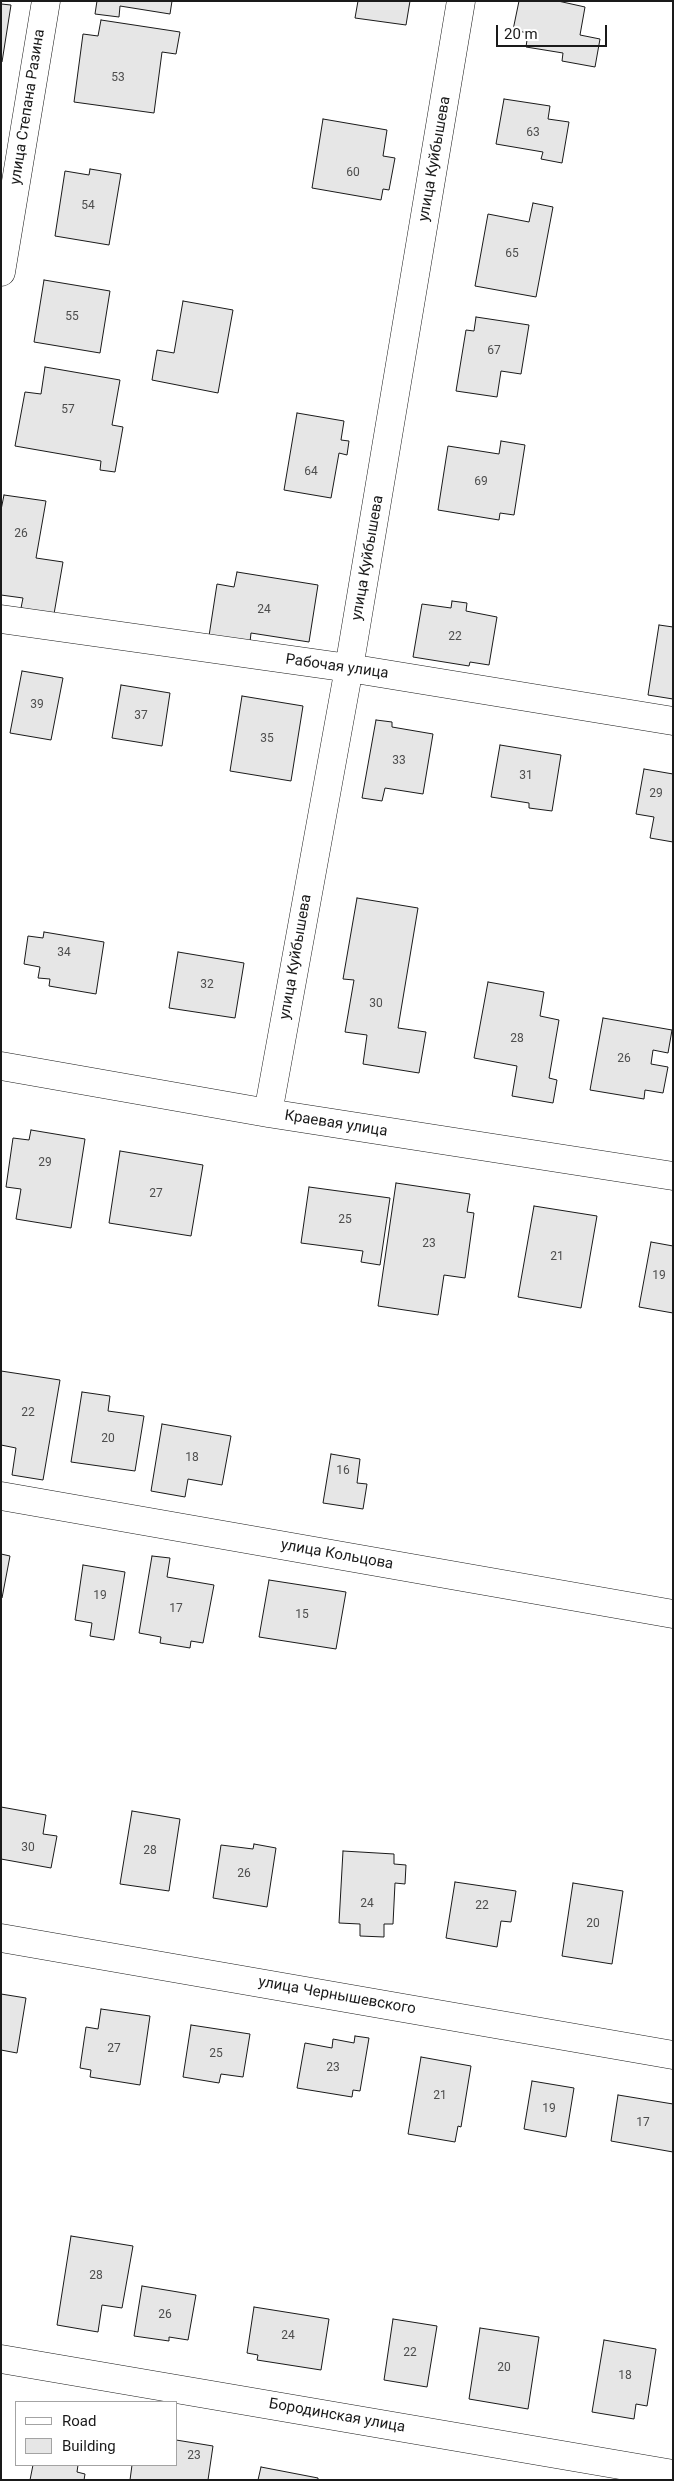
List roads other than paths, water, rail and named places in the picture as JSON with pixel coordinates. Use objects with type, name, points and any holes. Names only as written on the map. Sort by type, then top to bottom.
[{"type":"street","name":"улица Степана Разина","points":[[1,272],[46,1]]},
{"type":"street","name":"улица Куйбышева","points":[[268,1114],[349,668],[461,1]]},
{"type":"street","name":"Рабочая улица","points":[[1,619],[349,668],[673,721]]},
{"type":"street","name":"Краевая улица","points":[[1,1066],[268,1114],[673,1176]]},
{"type":"street","name":"улица Кольцова","points":[[1,1496],[673,1614]]},
{"type":"street","name":"улица Чернышевского","points":[[1,1938],[673,2055]]},
{"type":"street","name":"Бородинская улица","points":[[1,2359],[673,2474]]}]
